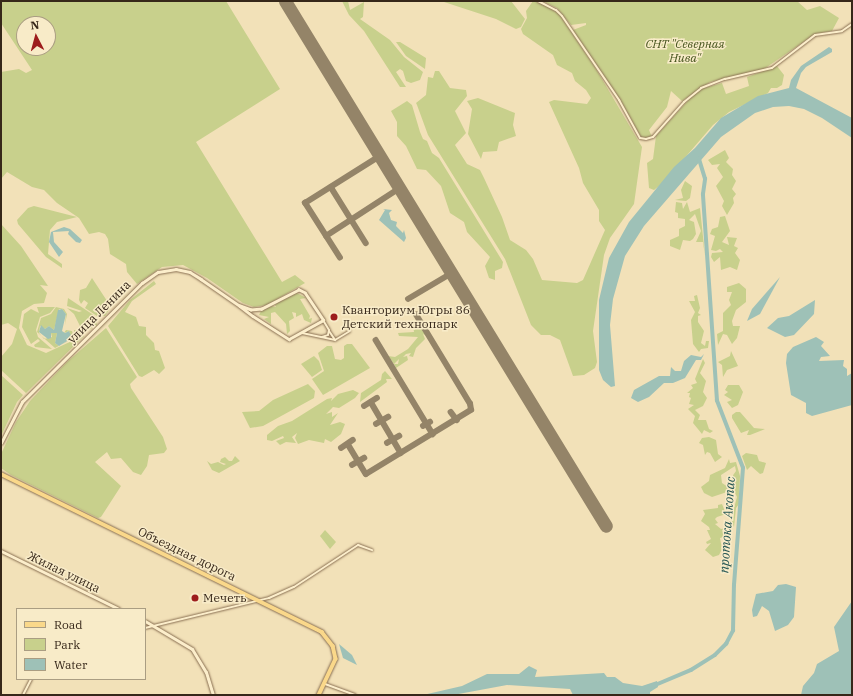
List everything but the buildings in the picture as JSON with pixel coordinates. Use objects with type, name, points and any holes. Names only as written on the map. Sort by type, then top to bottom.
[{"type":"main road","name":"Объездная дорога","points":[[1,474],[319,630],[331,642],[336,659],[320,695]]},
{"type":"main road","name":"Жилая улица","points":[[1,551],[117,608]]},
{"type":"main road","points":[[146,622],[184,642],[196,653],[209,678],[214,695]]},
{"type":"street","points":[[538,1],[556,10],[562,16],[619,100],[640,138],[646,140],[653,137],[679,107],[701,88],[725,79],[765,71],[816,35],[842,31],[852,24]]},
{"type":"street","name":"улица Ленина","points":[[1,443],[20,404],[150,276],[167,270],[185,270],[201,279],[290,339],[302,333]]},
{"type":"street","points":[[240,306],[255,310],[299,290],[305,293],[335,340]]},
{"type":"street","points":[[254,316],[255,310]]},
{"type":"street","points":[[302,333],[323,320]]},
{"type":"street","points":[[321,337],[326,336],[329,330]]},
{"type":"street","points":[[302,333],[335,340],[350,331]]},
{"type":"street","points":[[146,628],[260,600],[294,587],[358,545],[372,550]]},
{"type":"street","points":[[23,695],[30,680]]},
{"type":"street","points":[[325,684],[355,695]]},
{"type":"green space","points":[[1,1],[226,1],[280,89],[196,142],[282,282],[295,275],[305,283],[267,305],[254,307],[243,303],[207,278],[183,265],[162,267],[137,284],[127,272],[126,264],[110,254],[108,239],[105,234],[99,232],[89,234],[79,218],[57,203],[44,190],[32,187],[7,172],[1,179],[1,72],[19,69],[26,73],[32,70],[23,56],[56,56],[56,16],[16,16],[16,46],[1,23]]},
{"type":"green space","points":[[342,1],[348,1],[350,10],[364,2],[363,17],[360,19],[390,40],[404,57],[423,72],[420,80],[411,83],[406,81],[403,71],[400,69],[396,72],[406,87],[400,87],[364,31],[349,15]]},
{"type":"green space","points":[[441,1],[511,1],[525,19],[521,27],[516,29],[496,19]]},
{"type":"green space","points":[[533,1],[544,4],[559,14],[596,69],[642,147],[634,204],[610,238],[604,255],[593,331],[597,362],[595,368],[584,375],[573,376],[560,340],[550,335],[541,335],[531,325],[505,259],[428,135],[416,103],[426,95],[428,77],[433,78],[435,71],[439,71],[450,88],[466,90],[467,96],[455,111],[466,133],[455,145],[467,164],[480,170],[502,217],[510,240],[526,250],[533,259],[542,280],[577,283],[583,280],[605,230],[599,221],[599,210],[583,183],[579,168],[549,102],[554,100],[587,104],[591,98],[586,90],[575,81],[572,73],[557,65],[553,55],[523,34],[521,29],[527,18],[526,11]]},
{"type":"green space","name":"СНТ \"Северная Нива\"","points":[[542,1],[797,1],[807,10],[820,6],[839,18],[832,31],[815,34],[764,69],[710,82],[682,101],[671,91],[667,107],[649,130],[652,137],[646,138],[641,137],[620,99],[573,30],[586,25],[586,23],[571,25],[557,8]]},
{"type":"green space","points":[[396,42],[400,42],[426,58],[425,69],[406,56]]},
{"type":"green space","points":[[777,66],[784,75],[782,85],[777,88],[771,88],[768,93],[729,112],[713,125],[664,182],[654,190],[649,188],[647,163],[653,159],[656,136],[693,95],[701,89],[722,83],[726,94],[749,86],[747,77]]},
{"type":"green space","points":[[478,98],[515,113],[513,125],[516,136],[499,142],[497,151],[483,152],[481,159],[468,134],[472,109],[467,101]]},
{"type":"green space","points":[[407,101],[412,105],[423,139],[427,141],[432,153],[439,158],[503,262],[502,268],[495,271],[495,280],[489,278],[485,266],[490,257],[467,232],[464,222],[450,213],[441,186],[426,170],[417,169],[406,146],[397,136],[397,122],[391,111]]},
{"type":"green space","points":[[725,150],[729,158],[726,162],[733,169],[732,175],[736,181],[732,189],[736,194],[733,198],[734,203],[727,215],[722,206],[724,201],[716,186],[723,177],[717,168],[720,164],[712,165],[708,160]]},
{"type":"green space","points":[[685,181],[692,186],[690,198],[686,201],[675,200],[683,198],[681,190]]},
{"type":"green space","points":[[676,202],[682,203],[683,209],[687,202],[690,212],[700,208],[705,256],[703,242],[696,242],[701,231],[695,214],[689,220],[694,222],[696,234],[693,239],[690,241],[683,240],[680,250],[670,246],[670,240],[679,236],[679,229],[685,226],[685,219],[678,218],[678,213],[675,212]]},
{"type":"green space","points":[[34,206],[77,217],[57,222],[50,230],[48,254],[62,264],[62,268],[46,257],[18,224],[17,220],[28,208]]},
{"type":"green space","points":[[725,216],[730,231],[722,242],[729,245],[727,237],[737,238],[734,246],[738,248],[735,253],[740,260],[737,270],[730,267],[721,270],[720,257],[714,262],[711,257],[712,253],[723,252],[720,249],[716,251],[711,250],[715,236],[710,234],[712,229],[718,227],[720,217]]},
{"type":"green space","points":[[1,224],[21,246],[48,286],[40,285],[47,293],[44,303],[34,304],[22,311],[19,328],[27,345],[46,353],[74,340],[74,330],[79,330],[84,336],[26,393],[1,370],[1,357],[12,344],[17,329],[8,323],[1,325]]},
{"type":"green space","points":[[92,278],[111,307],[105,316],[97,316],[85,308],[88,303],[84,300],[81,304],[79,300],[80,290],[86,288]]},
{"type":"green space","points":[[154,281],[156,284],[132,301],[125,312],[136,317],[139,326],[146,327],[146,335],[154,343],[155,350],[159,351],[165,368],[159,374],[154,370],[142,377],[139,376],[108,326],[130,300]]},
{"type":"green space","points":[[739,283],[746,289],[746,302],[736,310],[732,321],[733,326],[740,326],[737,338],[732,344],[727,335],[723,334],[718,345],[717,334],[723,331],[723,313],[731,305],[729,300],[732,292],[727,292],[727,287]]},
{"type":"green space","points":[[297,293],[306,298],[300,299],[310,316],[309,319],[312,318],[311,323],[304,320],[302,314],[296,317],[296,313],[292,312],[294,318],[289,321],[290,331],[287,334],[286,324],[275,312],[271,313],[271,324],[264,319],[269,317],[259,315],[261,311],[272,306],[276,307],[275,305],[280,301]]},
{"type":"green space","points":[[697,295],[700,308],[698,313],[701,315],[698,316],[698,322],[704,331],[701,343],[705,346],[706,341],[709,341],[708,348],[701,349],[699,352],[693,344],[691,320],[695,312],[689,301],[695,301],[694,296]]},
{"type":"green space","points":[[68,298],[95,316],[97,326],[93,325],[91,329],[80,326],[74,314],[67,308],[79,312],[82,311],[67,306]]},
{"type":"green space","points":[[37,307],[55,307],[50,313],[40,317],[36,330],[38,337],[52,349],[35,347],[34,345],[40,341],[38,339],[31,344],[22,327],[24,314],[31,309],[39,313]]},
{"type":"green space","points":[[56,307],[64,309],[67,314],[65,325],[66,314],[62,309],[59,309],[54,330],[49,326],[45,329],[40,326],[39,333],[42,336],[37,332],[41,318],[51,314]]},
{"type":"green space","points":[[420,321],[429,337],[423,334],[425,339],[416,348],[413,357],[409,356],[411,353],[406,354],[403,357],[407,356],[408,360],[396,368],[388,356],[395,357],[408,349],[418,337],[399,336],[398,333],[414,332],[413,326]]},
{"type":"green space","points":[[106,328],[137,377],[130,384],[131,388],[163,437],[167,449],[164,453],[149,455],[147,466],[141,475],[133,472],[121,458],[111,459],[107,452],[95,462],[121,486],[101,517],[98,518],[11,475],[1,468],[1,454],[16,422],[30,401],[67,362]]},
{"type":"green space","points":[[66,330],[72,331],[74,338],[61,345],[71,339],[69,331],[64,333]]},
{"type":"green space","points":[[51,333],[57,333],[55,343],[59,346],[55,348],[45,339],[52,337]]},
{"type":"green space","points":[[347,344],[352,344],[370,368],[323,395],[312,379],[324,371],[318,353],[327,346],[332,346],[335,359],[341,360],[344,358],[344,346]]},
{"type":"green space","points":[[731,351],[738,366],[727,370],[723,377],[722,365],[718,362],[730,356]]},
{"type":"green space","points":[[314,356],[319,361],[322,370],[312,377],[301,364]]},
{"type":"green space","points":[[703,359],[705,363],[700,373],[706,381],[703,392],[707,398],[703,406],[695,410],[700,415],[698,420],[706,420],[709,429],[713,431],[710,433],[704,430],[702,434],[693,423],[695,416],[688,409],[694,405],[689,404],[691,398],[689,397],[690,393],[687,393],[693,388],[691,385],[697,383],[695,379]]},
{"type":"green space","points":[[385,371],[392,379],[386,379],[387,382],[360,402],[361,393],[381,380],[382,374]]},
{"type":"green space","points":[[1,375],[23,395],[17,402],[1,436]]},
{"type":"green space","points":[[308,384],[315,391],[314,398],[263,426],[250,428],[242,412],[259,411],[273,400]]},
{"type":"green space","points":[[728,385],[739,385],[743,392],[738,405],[732,408],[727,402],[732,400],[724,395],[728,392],[725,390]]},
{"type":"green space","points":[[353,390],[359,393],[355,398],[339,408],[333,407],[326,414],[332,412],[332,417],[338,413],[330,425],[340,422],[345,424],[341,434],[331,442],[325,439],[324,443],[309,440],[298,444],[295,438],[297,433],[292,437],[296,443],[286,442],[280,445],[276,441],[284,438],[283,436],[272,441],[267,440],[267,435],[278,426],[292,421],[327,399],[332,398],[331,401],[338,394]]},
{"type":"green space","points":[[736,412],[740,412],[754,428],[765,429],[750,435],[747,435],[749,430],[741,433],[732,418],[732,415]]},
{"type":"green space","points":[[709,437],[716,440],[718,454],[722,457],[715,462],[710,453],[707,452],[705,455],[703,445],[699,443],[702,438]]},
{"type":"green space","points":[[746,453],[757,455],[759,461],[766,463],[763,473],[760,474],[751,466],[747,470],[742,456]]},
{"type":"green space","points":[[235,456],[240,461],[219,473],[212,470],[207,461],[211,464],[218,462],[224,465],[226,464],[220,462],[221,459],[225,457],[229,461],[232,461]]},
{"type":"green space","points":[[729,459],[730,463],[736,462],[740,476],[739,504],[736,508],[734,527],[731,519],[737,497],[729,481],[736,471],[735,466],[721,475],[722,483],[728,487],[727,492],[712,497],[704,493],[701,487],[709,481],[710,475],[725,468]]},
{"type":"green space","points":[[722,504],[726,514],[717,517],[715,519],[718,523],[715,524],[721,529],[725,528],[723,537],[720,538],[722,549],[719,555],[713,557],[705,550],[711,543],[707,544],[706,542],[711,539],[707,530],[710,530],[709,527],[701,521],[705,514],[703,510],[718,508],[718,505]]},
{"type":"green space","points":[[325,530],[336,542],[330,549],[320,536]]},
{"type":"water","points":[[829,47],[832,49],[832,52],[806,67],[801,73],[796,88],[852,118],[852,138],[822,118],[804,109],[789,106],[773,107],[755,113],[721,137],[644,226],[625,256],[613,299],[610,325],[615,386],[611,387],[603,380],[599,370],[599,300],[609,258],[629,222],[674,167],[695,148],[721,118],[758,96],[789,88],[791,80],[801,66]]},
{"type":"water","points":[[383,209],[392,210],[389,213],[391,220],[397,222],[396,226],[403,233],[404,230],[406,238],[404,242],[379,220],[385,210]]},
{"type":"water","points":[[64,227],[70,229],[82,240],[80,243],[76,242],[68,234],[69,231],[53,232],[54,242],[63,252],[59,257],[49,242],[51,232]]},
{"type":"water","points":[[780,277],[760,314],[747,321],[752,309]]},
{"type":"water","points":[[815,300],[814,314],[794,335],[785,337],[767,328],[778,318],[789,316]]},
{"type":"water","points":[[62,309],[66,314],[62,331],[65,333],[69,331],[72,338],[59,346],[55,343],[57,333],[51,333],[51,338],[48,339],[39,332],[41,325],[45,329],[49,326],[54,330],[58,310]]},
{"type":"water","points":[[816,337],[824,342],[821,346],[830,356],[821,357],[819,361],[844,360],[843,366],[847,369],[847,376],[852,373],[852,405],[812,416],[806,413],[806,403],[791,395],[786,363],[787,354],[793,347]]},
{"type":"water","points":[[704,354],[701,360],[696,360],[685,378],[673,383],[664,383],[649,397],[638,402],[631,398],[634,390],[659,376],[670,376],[671,367],[675,371],[681,371],[684,361],[691,355],[701,357]]},
{"type":"water","points":[[786,584],[796,587],[794,617],[788,625],[775,631],[769,611],[762,606],[757,616],[753,617],[752,610],[756,594],[773,591],[778,585]]},
{"type":"water","points":[[852,601],[852,695],[801,695],[803,686],[814,673],[817,664],[839,651],[834,627]]},
{"type":"water","points":[[339,644],[352,655],[357,665],[343,658]]},
{"type":"water","points":[[529,666],[537,670],[535,677],[604,673],[607,677],[615,677],[623,683],[642,686],[657,681],[658,687],[650,692],[650,695],[573,695],[570,689],[507,685],[453,695],[423,695],[462,686],[487,674],[519,674]]},
{"type":"waterway","name":"протока Акопас","points":[[653,686],[691,670],[715,655],[726,644],[733,631],[734,585],[743,468],[717,401],[703,194],[705,179],[699,159]]},
{"type":"taxiway","points":[[340,258],[305,203],[380,156]]},
{"type":"taxiway","points":[[331,187],[366,243]]},
{"type":"taxiway","points":[[326,236],[400,188]]},
{"type":"taxiway","points":[[408,299],[452,273]]},
{"type":"taxiway","points":[[348,444],[366,474],[471,410],[470,404],[416,315]]},
{"type":"taxiway","points":[[376,340],[433,434]]},
{"type":"taxiway","points":[[364,406],[377,398]]},
{"type":"taxiway","points":[[371,402],[401,453]]},
{"type":"taxiway","points":[[451,412],[457,420]]},
{"type":"taxiway","points":[[376,424],[388,417]]},
{"type":"taxiway","points":[[423,426],[430,422]]},
{"type":"taxiway","points":[[387,443],[399,436]]},
{"type":"taxiway","points":[[341,448],[353,440]]},
{"type":"taxiway","points":[[352,465],[364,458]]},
{"type":"runway","points":[[285,1],[606,526]]},
{"type":"place","name":"Кванториум Югры 86 Детский технопарк","points":[[334,317]]},
{"type":"place","name":"Мечеть","points":[[195,598]]}]
